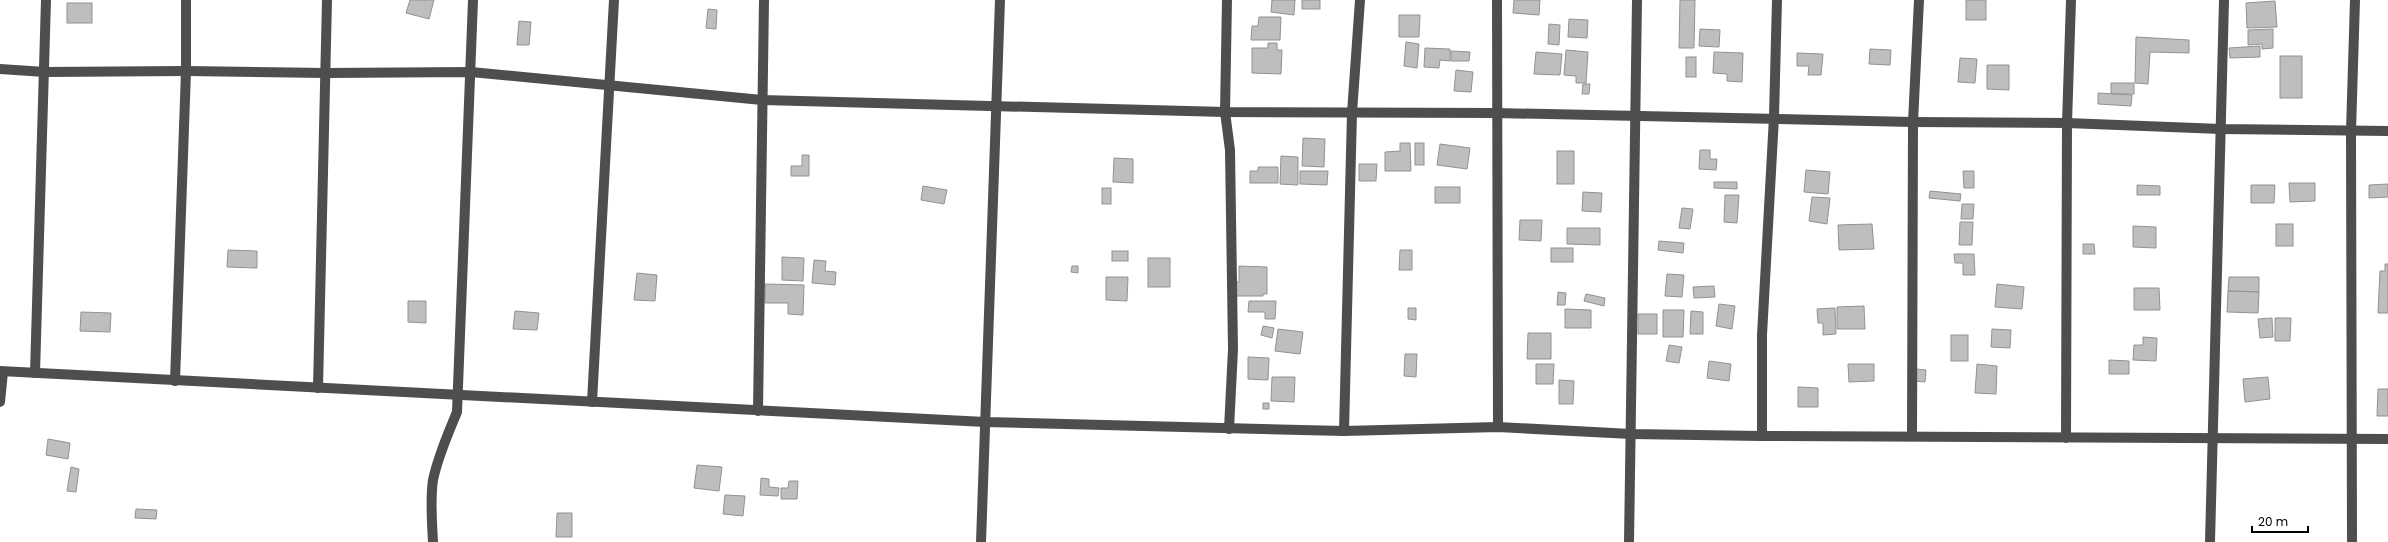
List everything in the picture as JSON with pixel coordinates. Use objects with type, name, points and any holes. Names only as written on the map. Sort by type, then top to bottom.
[{"type":"street","points":[[35,374],[46,0]]},
{"type":"street","points":[[175,381],[186,71],[186,0]]},
{"type":"street","points":[[318,388],[327,0]]},
{"type":"street","points":[[433,542],[431,514],[433,480],[442,449],[457,412],[456,395],[473,0]]},
{"type":"street","points":[[592,402],[611,85],[614,0]]},
{"type":"street","points":[[758,411],[764,0]]},
{"type":"street","points":[[981,542],[998,105],[1000,0]]},
{"type":"street","points":[[1227,0],[1224,112],[1230,150],[1233,341],[1229,429]]},
{"type":"street","points":[[1344,431],[1352,113],[1360,0]]},
{"type":"street","points":[[1497,0],[1498,427]]},
{"type":"street","points":[[1629,542],[1636,0]]},
{"type":"street","points":[[1762,436],[1762,335],[1774,118],[1777,0]]},
{"type":"street","points":[[1912,436],[1913,122],[1918,0]]},
{"type":"street","points":[[2066,438],[2067,123],[2071,0]]},
{"type":"street","points":[[2210,542],[2224,0]]},
{"type":"street","points":[[2352,542],[2353,439],[2351,131],[2355,0]]},
{"type":"street","points":[[0,69],[45,72],[471,72],[762,100],[1224,112],[1498,112],[1913,122],[2067,123],[2221,129],[2388,131]]},
{"type":"street","points":[[0,402],[1,372],[985,422],[1229,429],[1344,431],[1498,427],[1631,434],[1762,436],[2388,440]]},
{"type":"building","points":[[410,0],[434,0],[429,19],[406,13]]},
{"type":"building","points":[[1272,0],[1295,0],[1294,15],[1271,12]]},
{"type":"building","points":[[1302,0],[1320,0],[1320,9],[1302,9]]},
{"type":"building","points":[[1514,0],[1540,0],[1539,15],[1513,13]]},
{"type":"building","points":[[1680,0],[1695,0],[1694,48],[1679,48]]},
{"type":"building","points":[[1966,0],[1986,0],[1986,20],[1966,20]]},
{"type":"building","points":[[2275,1],[2277,27],[2247,28],[2246,3]]},
{"type":"building","points":[[67,3],[92,3],[92,23],[67,23]]},
{"type":"building","points":[[708,9],[717,10],[716,29],[706,28]]},
{"type":"building","points":[[1399,15],[1420,15],[1419,37],[1399,37]]},
{"type":"building","points":[[1259,17],[1281,17],[1280,40],[1251,40],[1252,26],[1258,26]]},
{"type":"building","points":[[1569,19],[1588,20],[1587,38],[1568,37]]},
{"type":"building","points":[[519,21],[531,22],[529,45],[517,45]]},
{"type":"building","points":[[1549,24],[1560,25],[1559,45],[1548,44]]},
{"type":"building","points":[[1700,29],[1720,30],[1719,47],[1699,46]]},
{"type":"building","points":[[2273,29],[2273,48],[2262,49],[2262,44],[2248,45],[2248,30]]},
{"type":"building","points":[[2136,37],[2189,40],[2189,53],[2150,52],[2148,84],[2135,83]]},
{"type":"building","points":[[1406,42],[1419,44],[1417,68],[1404,66]]},
{"type":"building","points":[[1268,43],[1277,43],[1277,50],[1282,50],[1281,74],[1252,73],[1252,48],[1268,48]]},
{"type":"building","points":[[2260,46],[2260,57],[2230,58],[2229,48]]},
{"type":"building","points":[[1425,48],[1450,49],[1450,61],[1440,60],[1439,68],[1424,67]]},
{"type":"building","points":[[1870,49],[1891,50],[1890,65],[1869,64]]},
{"type":"building","points":[[1566,50],[1588,52],[1586,83],[1576,83],[1576,76],[1564,75]]},
{"type":"building","points":[[1451,51],[1470,52],[1469,61],[1451,61]]},
{"type":"building","points":[[1536,52],[1562,54],[1560,75],[1534,74]]},
{"type":"building","points":[[1714,52],[1743,53],[1742,82],[1727,81],[1727,74],[1713,73]]},
{"type":"building","points":[[1797,53],[1823,54],[1821,75],[1808,75],[1809,66],[1797,66]]},
{"type":"building","points":[[2280,56],[2302,56],[2302,98],[2280,98]]},
{"type":"building","points":[[1686,57],[1696,57],[1696,77],[1686,77]]},
{"type":"building","points":[[1960,58],[1977,59],[1975,83],[1958,82]]},
{"type":"building","points":[[1987,65],[2009,65],[2009,90],[1987,89]]},
{"type":"building","points":[[1456,70],[1473,72],[1471,92],[1454,91]]},
{"type":"building","points":[[2111,83],[2134,83],[2134,94],[2111,94]]},
{"type":"building","points":[[1583,84],[1590,84],[1589,94],[1582,94]]},
{"type":"building","points":[[2098,93],[2132,95],[2131,106],[2098,104]]},
{"type":"building","points":[[1303,138],[1325,139],[1324,167],[1302,166]]},
{"type":"building","points":[[1400,143],[1410,143],[1411,171],[1385,171],[1385,152],[1400,151]]},
{"type":"building","points":[[1415,143],[1424,143],[1424,165],[1415,165]]},
{"type":"building","points":[[1440,144],[1470,148],[1467,169],[1437,165]]},
{"type":"building","points":[[1700,150],[1710,150],[1710,159],[1717,159],[1716,170],[1699,169]]},
{"type":"building","points":[[1557,151],[1574,151],[1574,184],[1557,184]]},
{"type":"building","points":[[802,155],[809,155],[809,176],[791,176],[791,166],[802,166]]},
{"type":"building","points":[[1281,156],[1298,157],[1298,185],[1280,184]]},
{"type":"building","points":[[1114,158],[1133,159],[1133,183],[1113,182]]},
{"type":"building","points":[[1359,164],[1377,164],[1376,181],[1359,181]]},
{"type":"building","points":[[1258,167],[1278,167],[1278,183],[1250,183],[1250,171],[1258,171]]},
{"type":"building","points":[[1806,170],[1830,172],[1828,194],[1804,192]]},
{"type":"building","points":[[1300,171],[1328,171],[1327,185],[1300,184]]},
{"type":"building","points":[[1963,171],[1974,171],[1974,188],[1964,188]]},
{"type":"building","points":[[1714,182],[1737,182],[1737,189],[1714,188]]},
{"type":"building","points":[[2289,183],[2315,183],[2315,201],[2290,202]]},
{"type":"building","points":[[2388,184],[2388,197],[2369,198],[2369,185]]},
{"type":"building","points":[[2137,185],[2160,186],[2160,195],[2137,195]]},
{"type":"building","points":[[2251,185],[2275,185],[2274,203],[2251,203]]},
{"type":"building","points":[[923,186],[947,190],[944,204],[921,200]]},
{"type":"building","points":[[1435,187],[1460,187],[1460,203],[1435,203]]},
{"type":"building","points":[[1102,188],[1111,188],[1111,204],[1102,204]]},
{"type":"building","points":[[1930,191],[1961,194],[1960,201],[1929,198]]},
{"type":"building","points":[[1583,192],[1602,193],[1601,212],[1582,211]]},
{"type":"building","points":[[1725,195],[1739,195],[1737,223],[1724,222]]},
{"type":"building","points":[[1812,197],[1830,198],[1827,224],[1809,221]]},
{"type":"building","points":[[1962,204],[1974,204],[1973,219],[1961,219]]},
{"type":"building","points":[[1682,208],[1693,209],[1690,229],[1679,228]]},
{"type":"building","points":[[1520,220],[1542,220],[1541,241],[1519,240]]},
{"type":"building","points":[[1960,222],[1973,222],[1972,245],[1959,245]]},
{"type":"building","points":[[1872,224],[1874,249],[1839,250],[1838,225]]},
{"type":"building","points":[[2276,224],[2293,224],[2293,246],[2276,246]]},
{"type":"building","points":[[2133,226],[2156,227],[2156,248],[2133,247]]},
{"type":"building","points":[[1567,228],[1600,228],[1600,245],[1567,244]]},
{"type":"building","points":[[1659,241],[1684,243],[1683,253],[1658,250]]},
{"type":"building","points":[[2083,244],[2094,244],[2095,254],[2083,254]]},
{"type":"building","points":[[1551,248],[1573,248],[1573,262],[1551,262]]},
{"type":"building","points":[[228,250],[257,251],[257,268],[227,267]]},
{"type":"building","points":[[1400,250],[1412,250],[1412,270],[1399,270]]},
{"type":"building","points":[[1112,251],[1128,251],[1128,261],[1112,261]]},
{"type":"building","points":[[1954,254],[1974,254],[1975,275],[1963,275],[1963,263],[1955,263]]},
{"type":"building","points":[[782,257],[804,258],[803,281],[782,280]]},
{"type":"building","points":[[1148,258],[1170,258],[1170,287],[1148,287]]},
{"type":"building","points":[[814,260],[826,261],[825,271],[836,272],[835,285],[812,283]]},
{"type":"building","points":[[2385,264],[2388,264],[2388,313],[2378,313],[2380,271],[2385,271]]},
{"type":"building","points":[[1072,266],[1078,266],[1078,273],[1071,272]]},
{"type":"building","points":[[1239,266],[1267,267],[1267,294],[1263,294],[1263,296],[1234,296],[1234,282],[1239,282]]},
{"type":"building","points":[[637,273],[657,275],[655,301],[634,300]]},
{"type":"building","points":[[1667,274],[1684,275],[1682,297],[1665,296]]},
{"type":"building","points":[[1106,277],[1128,277],[1127,301],[1106,300]]},
{"type":"building","points":[[2229,277],[2259,277],[2259,292],[2228,291]]},
{"type":"building","points":[[765,284],[804,285],[803,315],[788,314],[788,303],[765,303]]},
{"type":"building","points":[[1997,284],[2024,287],[2022,309],[1995,307]]},
{"type":"building","points":[[1714,286],[1715,297],[1694,298],[1693,287]]},
{"type":"building","points":[[2134,288],[2159,288],[2160,310],[2134,310]]},
{"type":"building","points":[[2228,291],[2259,292],[2258,313],[2227,312]]},
{"type":"building","points":[[1558,292],[1566,293],[1565,305],[1557,305]]},
{"type":"building","points":[[1586,294],[1605,298],[1604,306],[1584,301]]},
{"type":"building","points":[[408,301],[426,301],[426,323],[408,322]]},
{"type":"building","points":[[1249,301],[1276,301],[1275,319],[1265,319],[1265,312],[1248,312]]},
{"type":"building","points":[[1719,304],[1735,306],[1732,329],[1716,326]]},
{"type":"building","points":[[1864,306],[1865,329],[1837,329],[1837,307]]},
{"type":"building","points":[[1408,308],[1416,308],[1416,320],[1408,319]]},
{"type":"building","points":[[1835,308],[1836,334],[1823,335],[1823,323],[1818,323],[1817,309]]},
{"type":"building","points":[[1565,309],[1591,310],[1591,328],[1565,328]]},
{"type":"building","points":[[1663,310],[1684,310],[1683,337],[1663,337]]},
{"type":"building","points":[[515,311],[539,313],[537,330],[513,329]]},
{"type":"building","points":[[1691,311],[1703,312],[1703,334],[1690,334]]},
{"type":"building","points":[[81,312],[111,313],[110,332],[80,331]]},
{"type":"building","points":[[1638,314],[1657,314],[1657,334],[1638,334]]},
{"type":"building","points":[[2272,318],[2273,337],[2260,338],[2258,319]]},
{"type":"building","points":[[2275,318],[2291,318],[2290,341],[2275,341]]},
{"type":"building","points":[[1263,326],[1274,328],[1272,338],[1261,335]]},
{"type":"building","points":[[1278,329],[1303,332],[1300,354],[1275,351]]},
{"type":"building","points":[[1992,329],[2011,330],[2010,348],[1991,347]]},
{"type":"building","points":[[1528,333],[1551,333],[1551,359],[1527,359]]},
{"type":"building","points":[[1951,335],[1968,335],[1968,361],[1951,361]]},
{"type":"building","points":[[2143,337],[2157,338],[2156,361],[2133,360],[2134,345],[2143,345]]},
{"type":"building","points":[[1669,345],[1682,347],[1679,363],[1666,361]]},
{"type":"building","points":[[1405,354],[1417,354],[1416,377],[1404,376]]},
{"type":"building","points":[[1248,357],[1269,358],[1268,380],[1248,379]]},
{"type":"building","points":[[2109,360],[2129,361],[2129,374],[2109,374]]},
{"type":"building","points":[[1709,361],[1731,364],[1729,381],[1707,378]]},
{"type":"building","points":[[1536,364],[1554,364],[1553,384],[1536,384]]},
{"type":"building","points":[[1848,364],[1874,364],[1874,381],[1849,382]]},
{"type":"building","points":[[1977,364],[1997,366],[1996,394],[1975,393]]},
{"type":"building","points":[[1916,369],[1926,370],[1925,382],[1915,381]]},
{"type":"building","points":[[1272,377],[1295,377],[1294,402],[1271,401]]},
{"type":"building","points":[[2268,377],[2270,399],[2245,402],[2243,379]]},
{"type":"building","points":[[1559,380],[1574,381],[1573,404],[1559,404]]},
{"type":"building","points":[[1798,387],[1818,388],[1818,407],[1798,407]]},
{"type":"building","points":[[2378,389],[2388,389],[2388,416],[2377,416]]},
{"type":"building","points":[[1263,403],[1269,403],[1269,409],[1263,409]]},
{"type":"building","points":[[48,439],[70,443],[68,459],[46,455]]},
{"type":"building","points":[[697,465],[722,467],[719,491],[694,488]]},
{"type":"building","points":[[71,467],[79,469],[76,492],[67,491]]},
{"type":"building","points":[[761,478],[769,479],[769,487],[779,488],[778,496],[760,495]]},
{"type":"building","points":[[789,481],[798,481],[797,499],[781,499],[781,488],[788,488]]},
{"type":"building","points":[[725,495],[745,496],[743,516],[723,514]]},
{"type":"building","points":[[136,509],[157,510],[156,519],[135,518]]},
{"type":"building","points":[[557,513],[572,513],[572,537],[556,537]]}]
